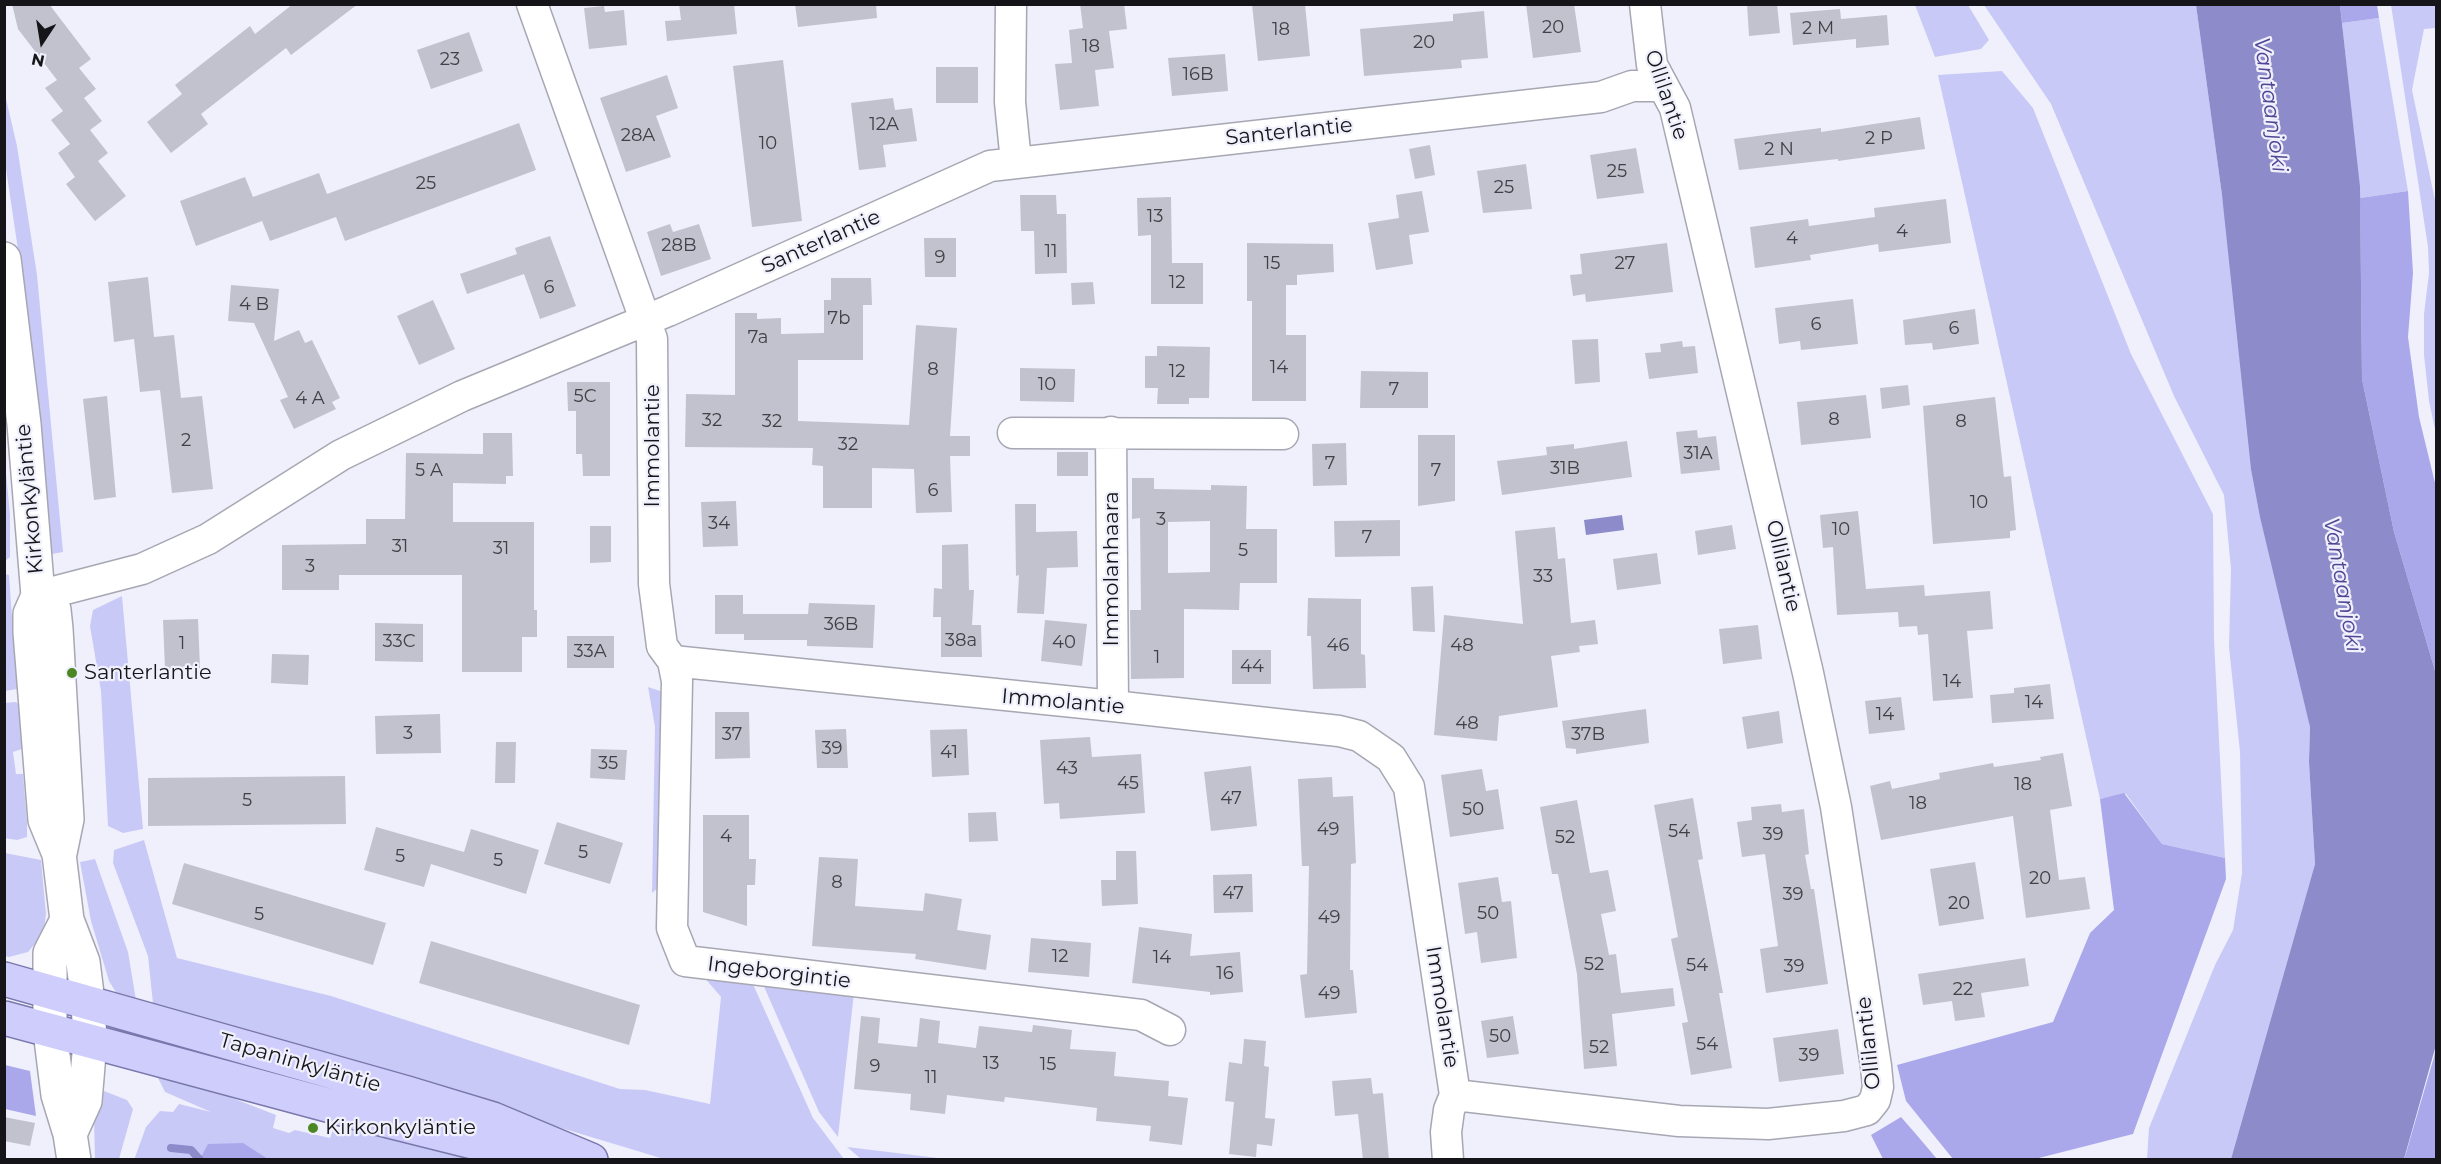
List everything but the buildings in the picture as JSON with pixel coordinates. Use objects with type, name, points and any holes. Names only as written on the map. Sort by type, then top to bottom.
[{"type":"main road","name":"Tapaninkyläntie","points":[[4,979],[483,1116],[591,1160]]},
{"type":"main road","name":"Tapaninkyläntie","points":[[4,1018],[485,1145],[566,1160]]},
{"type":"street","name":"Immolantie","points":[[532,4],[652,339],[654,584],[662,646],[673,661],[1007,697],[1113,705],[1339,731],[1359,736],[1391,758],[1409,787],[1455,1095],[1679,1121],[1768,1124],[1844,1116]]},
{"type":"street","points":[[1011,4],[1010,102],[1016,162]]},
{"type":"street","name":"Ollilantie","points":[[1645,4],[1652,65],[1675,108],[1808,673],[1836,807],[1878,1087],[1875,1100],[1867,1110],[1844,1116]]},
{"type":"street","name":"Santerlantie","points":[[38,596],[142,570],[208,539],[341,455],[466,394],[668,310],[990,166],[1601,98],[1632,86],[1662,87]]},
{"type":"street","name":"Kirkonkyläntie","points":[[4,259],[24,424],[38,596],[54,610],[56,629],[67,819],[59,854],[67,920],[83,962],[88,1002],[90,1042],[85,1101],[72,1147]]},
{"type":"street","name":"Immolanhaara","points":[[1111,432],[1113,705]]},
{"type":"street","points":[[1013,433],[1283,434]]},
{"type":"street","name":"Ingeborgintie","points":[[673,661],[677,681],[672,928],[685,961],[1141,1015],[1170,1030]]},
{"type":"street","name":"Kirkonkyläntie","points":[[67,920],[50,953],[49,992],[50,1031],[58,1095],[72,1147]]},
{"type":"street","points":[[1448,1160],[1446,1132],[1449,1110],[1455,1095]]},
{"type":"shaded area","points":[[1915,5],[1968,5],[1989,40],[1981,49],[1935,57]]},
{"type":"shaded area","points":[[1984,5],[2196,5],[2222,195],[2310,727],[2309,760],[2315,864],[2231,1159],[2147,1159],[2149,1128],[2215,965],[2233,930],[2242,873],[2240,752],[2229,647],[2231,569],[2224,495],[2174,396],[2051,104]]},
{"type":"shaded area","points":[[2340,5],[2377,5],[2379,18],[2342,23]]},
{"type":"shaded area","points":[[2391,5],[2436,5],[2436,28],[2424,29],[2412,90],[2436,205],[2436,434],[2429,401],[2424,355],[2424,314],[2429,273],[2428,247]]},
{"type":"shaded area","points":[[2379,18],[2408,191],[2360,198],[2342,23]]},
{"type":"shaded area","points":[[2002,71],[2033,108],[2131,354],[2213,514],[2214,640],[2225,858],[2162,844],[2126,794],[2100,799],[1938,75]]},
{"type":"shaded area","points":[[4,90],[17,146],[37,275],[63,552],[52,554],[24,290],[5,162]]},
{"type":"shaded area","points":[[2408,191],[2413,273],[2408,337],[2419,417],[2436,487],[2436,674],[2394,532],[2362,379],[2360,198]]},
{"type":"shaded area","points":[[4,452],[10,515],[10,557],[5,561]]},
{"type":"shaded area","points":[[5,574],[9,575],[17,689],[5,691]]},
{"type":"shaded area","points":[[122,596],[143,829],[123,833],[108,826],[101,691],[90,626],[93,610]]},
{"type":"shaded area","points":[[648,687],[663,692],[665,882],[652,893],[655,727]]},
{"type":"shaded area","points":[[5,703],[19,704],[22,749],[13,752],[16,774],[23,774],[27,822],[27,837],[17,840],[4,838]]},
{"type":"shaded area","points":[[2124,793],[2162,844],[2225,858],[2226,879],[2133,1134],[2035,1159],[1953,1159],[1906,1101],[1897,1065],[2053,1022],[2090,933],[2114,910],[2100,799]]},
{"type":"shaded area","points":[[144,840],[177,958],[331,996],[620,1089],[645,1090],[710,1104],[721,997],[703,976],[752,982],[813,1118],[844,1159],[664,1159],[322,1056],[154,1013],[148,956],[113,863],[114,850]]},
{"type":"shaded area","points":[[5,853],[41,860],[46,914],[44,929],[28,952],[9,957],[4,956]]},
{"type":"shaded area","points":[[95,859],[128,952],[136,1000],[117,994],[109,981],[91,921],[80,862]]},
{"type":"shaded area","points":[[762,982],[854,993],[838,1137],[819,1112]]},
{"type":"shaded area","points":[[2436,1045],[2436,1159],[2404,1160],[2434,1057]]},
{"type":"shaded area","points":[[5,1065],[30,1071],[36,1116],[5,1109]]},
{"type":"shaded area","points":[[157,1076],[194,1083],[276,1115],[273,1128],[289,1133],[295,1130],[330,1138],[333,1129],[390,1134],[487,1160],[134,1160],[146,1127],[160,1111],[173,1112],[179,1104],[211,1112],[165,1092]]},
{"type":"shaded area","points":[[104,1091],[127,1100],[133,1109],[119,1159],[95,1160],[94,1118]]},
{"type":"shaded area","points":[[1901,1117],[1937,1159],[1883,1159],[1871,1135]]},
{"type":"shaded area","points":[[243,1143],[268,1159],[200,1159],[208,1144]]},
{"type":"shaded area","points":[[847,1147],[946,1159],[861,1159]]},
{"type":"water","name":"Vantaanjoki","points":[[2196,5],[2340,5],[2360,187],[2362,379],[2394,532],[2436,674],[2436,1045],[2404,1159],[2231,1159],[2315,864],[2309,762],[2310,727],[2260,517],[2251,469],[2222,195]]},
{"type":"water","points":[[1622,515],[1624,530],[1586,535],[1584,520]]},
{"type":"waterway","points":[[171,1148],[191,1150],[200,1160]]},
{"type":"place","name":"Santerlantie","points":[[72,673]]},
{"type":"place","name":"Kirkonkyläntie","points":[[313,1128]]}]
